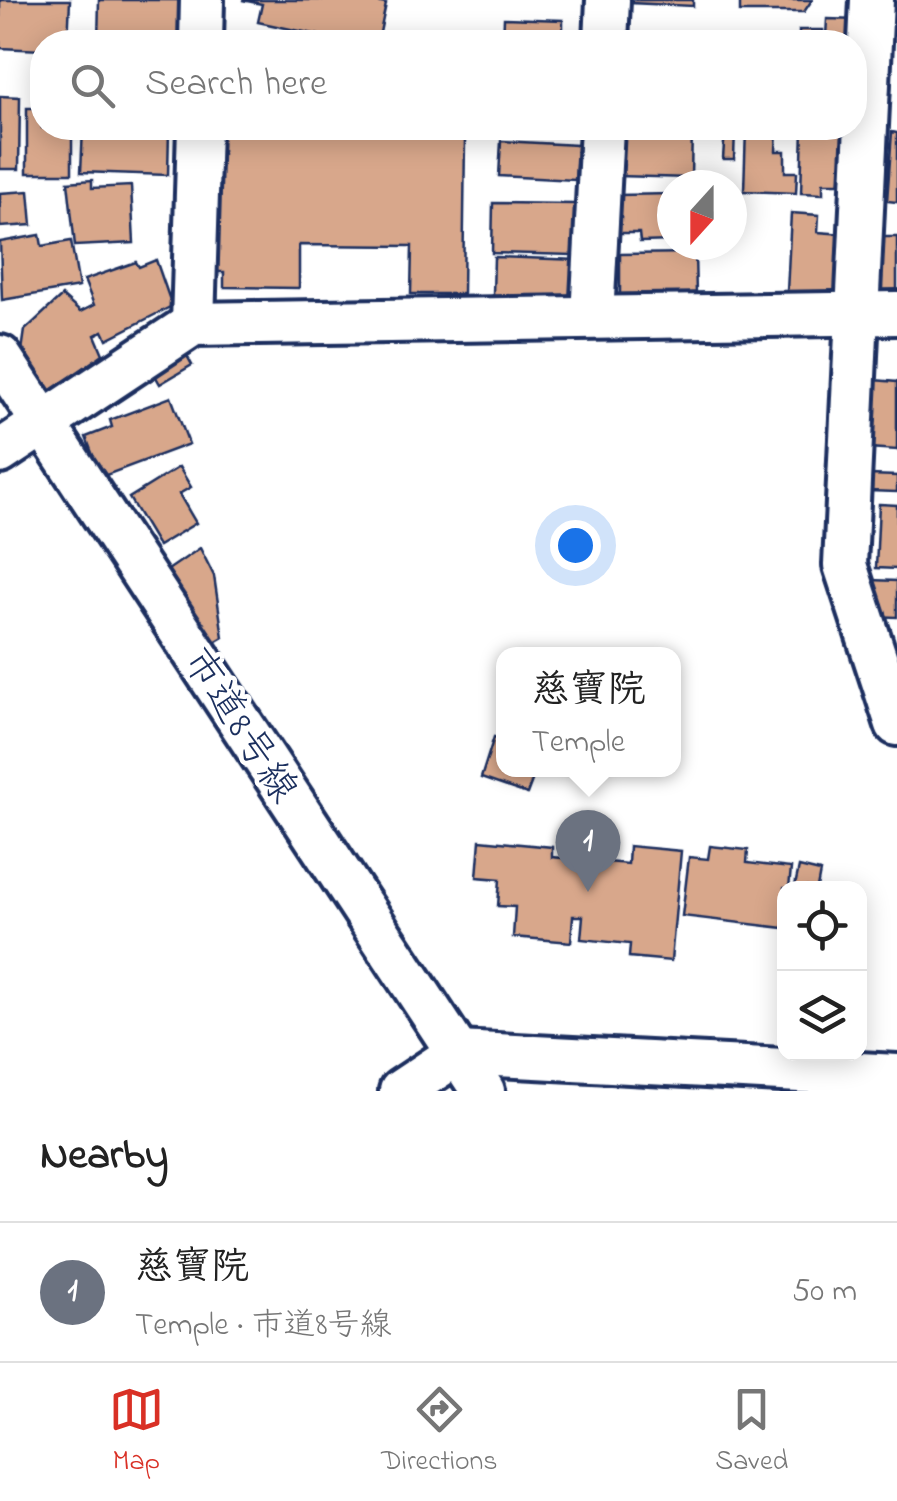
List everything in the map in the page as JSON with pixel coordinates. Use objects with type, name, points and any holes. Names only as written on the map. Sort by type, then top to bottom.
[{"type":"street","points":[[201,30],[202,0]]},
{"type":"street","points":[[607,30],[608,0]]},
{"type":"street","points":[[872,0],[878,312],[845,565],[881,630],[897,724]]},
{"type":"street","points":[[193,324],[198,140]]},
{"type":"street","points":[[592,317],[601,140]]},
{"type":"street","points":[[0,452],[193,324],[878,312]]},
{"type":"street","name":"市道8号線","points":[[0,357],[482,1091]]},
{"type":"street","points":[[401,1091],[458,1052],[897,1076]]},
{"type":"building","points":[[0,0],[70,0],[69,30],[30,30],[30,49],[0,48]]},
{"type":"building","points":[[99,0],[179,0],[178,30],[98,30]]},
{"type":"building","points":[[242,0],[367,0],[386,4],[381,30],[295,30],[258,22],[262,4]]},
{"type":"building","points":[[693,0],[693,6],[630,3]]},
{"type":"building","points":[[740,0],[812,0],[804,12],[740,12]]},
{"type":"building","points":[[504,18],[563,20],[563,30],[504,30]]},
{"type":"building","points":[[827,19],[858,20],[858,30],[826,30]]},
{"type":"building","points":[[0,96],[20,97],[19,169],[0,169]]},
{"type":"building","points":[[30,108],[30,140],[72,140],[72,173],[27,173]]},
{"type":"building","points":[[892,132],[897,133],[897,202],[887,201]]},
{"type":"building","points":[[82,140],[169,140],[168,175],[81,172]]},
{"type":"building","points":[[208,140],[465,140],[463,294],[411,294],[412,246],[299,245],[299,288],[224,287],[224,272],[207,272]]},
{"type":"building","points":[[619,140],[692,140],[691,170],[657,170],[657,177],[618,176]]},
{"type":"building","points":[[724,140],[735,140],[734,159],[723,159]]},
{"type":"building","points":[[746,140],[776,140],[776,151],[785,151],[785,172],[797,172],[796,193],[747,191]]},
{"type":"building","points":[[803,140],[850,140],[849,183],[823,183],[823,194],[801,193]]},
{"type":"building","points":[[501,141],[577,145],[575,180],[499,176]]},
{"type":"building","points":[[92,180],[92,188],[131,186],[134,243],[75,246],[68,182]]},
{"type":"building","points":[[29,191],[32,225],[0,227],[0,193]]},
{"type":"building","points":[[657,194],[657,241],[640,242],[639,233],[618,233],[618,195]]},
{"type":"building","points":[[493,203],[575,204],[574,255],[492,253]]},
{"type":"building","points":[[791,213],[819,215],[818,232],[844,234],[840,295],[787,292]]},
{"type":"building","points":[[40,235],[42,246],[71,241],[79,287],[2,300],[0,242]]},
{"type":"building","points":[[881,237],[897,237],[897,295],[880,295]]},
{"type":"building","points":[[620,254],[657,254],[657,260],[695,260],[696,295],[620,296]]},
{"type":"building","points":[[494,257],[578,260],[576,299],[493,296]]},
{"type":"building","points":[[156,260],[172,306],[107,339],[103,331],[95,335],[103,354],[49,393],[22,351],[25,330],[62,296],[80,312],[94,305],[84,280],[136,262],[139,267]]},
{"type":"building","points":[[185,352],[192,365],[160,384],[152,370]]},
{"type":"building","points":[[874,380],[897,382],[897,450],[869,448]]},
{"type":"building","points":[[171,397],[189,444],[101,477],[86,437],[112,427],[110,420]]},
{"type":"building","points":[[179,467],[191,487],[179,494],[196,523],[158,546],[129,498]]},
{"type":"building","points":[[869,475],[897,476],[897,492],[868,491]]},
{"type":"building","points":[[879,504],[897,505],[897,569],[876,568]]},
{"type":"building","points":[[200,548],[214,576],[223,637],[213,643],[165,572]]},
{"type":"building","points":[[870,580],[897,581],[897,617],[873,616]]},
{"type":"building","points":[[494,737],[496,777],[533,777],[527,794],[481,778]]},
{"type":"building","points":[[480,840],[552,847],[552,857],[628,864],[629,846],[681,851],[671,961],[629,957],[630,944],[581,939],[583,916],[573,916],[571,942],[513,937],[515,907],[498,906],[500,879],[477,877]]},
{"type":"building","points":[[710,846],[748,850],[747,863],[791,868],[790,881],[777,881],[777,927],[682,916],[689,857],[708,859]]},
{"type":"building","points":[[799,867],[820,872],[818,881],[796,881]]},
{"type":"place","name":"慈寶院","points":[[588,892]]}]
